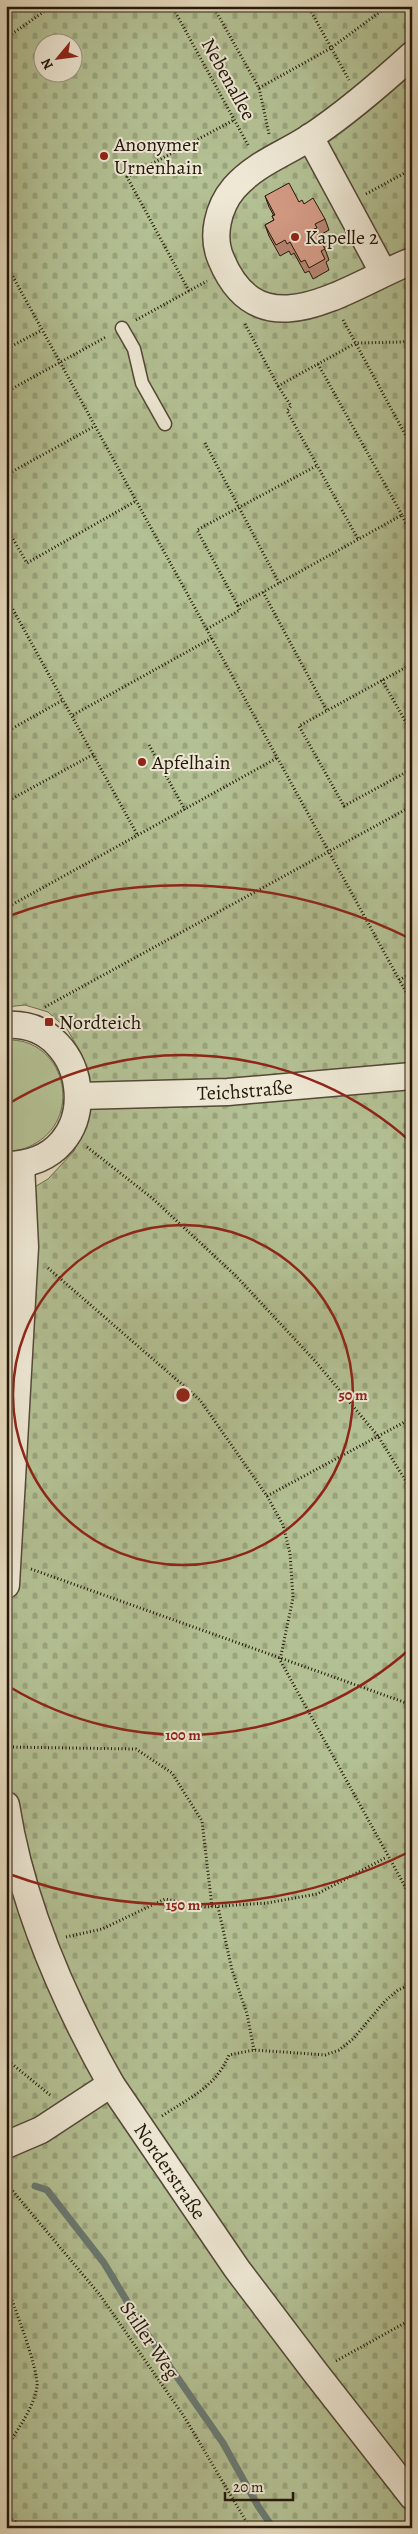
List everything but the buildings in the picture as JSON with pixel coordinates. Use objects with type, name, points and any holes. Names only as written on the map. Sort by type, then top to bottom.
[{"type":"street","points":[[412,55],[362,102],[310,137],[266,161],[234,188],[226,198],[216,236],[219,255],[226,271],[237,287],[254,300],[282,309],[298,309],[331,298],[383,272],[412,261]]},
{"type":"street","points":[[310,137],[383,272]]},
{"type":"street","points":[[7,1573],[25,1247],[13,1165],[48,1154],[68,1133],[78,1109],[79,1096],[77,1079],[71,1063],[62,1049],[49,1038],[31,1029],[9,1025]]},
{"type":"street","name":"Teichstraße","points":[[79,1096],[228,1092],[412,1076]]},
{"type":"street","name":"Norderstraße","points":[[6,1805],[12,1841],[44,1941],[94,2053],[111,2084],[237,2269],[412,2496]]},
{"type":"street","points":[[6,2145],[41,2130],[111,2084]]},
{"type":"lane","points":[[122,328],[134,350],[142,383],[165,424]]},
{"type":"path","points":[[6,38],[52,6]]},
{"type":"path","name":"Nebenallee","points":[[172,6],[234,120],[266,161]]},
{"type":"path","points":[[213,6],[259,88],[266,161]]},
{"type":"path","points":[[308,6],[362,102]]},
{"type":"path","points":[[259,88],[331,48],[388,6]]},
{"type":"path","points":[[189,291],[127,177],[234,120]]},
{"type":"path","points":[[346,205],[412,169]]},
{"type":"path","points":[[6,264],[412,1004]]},
{"type":"path","points":[[331,298],[412,447]]},
{"type":"path","points":[[254,300],[244,325],[290,406],[287,411],[358,539]]},
{"type":"path","points":[[6,351],[42,330]]},
{"type":"path","points":[[278,386],[356,343],[403,342],[412,340]]},
{"type":"path","points":[[318,364],[406,524],[412,521]]},
{"type":"path","points":[[6,475],[95,426]]},
{"type":"path","points":[[205,443],[279,583]]},
{"type":"path","points":[[206,629],[240,610],[197,530],[318,465]]},
{"type":"path","points":[[6,527],[27,563],[136,501]]},
{"type":"path","points":[[238,606],[402,515]]},
{"type":"path","points":[[263,592],[327,710]]},
{"type":"path","points":[[6,597],[73,715],[138,836]]},
{"type":"path","points":[[73,715],[212,638]]},
{"type":"path","points":[[412,664],[299,726],[344,806],[412,769]]},
{"type":"path","points":[[382,680],[412,733]]},
{"type":"path","points":[[6,732],[63,700]]},
{"type":"path","points":[[149,745],[185,810]]},
{"type":"path","points":[[6,802],[94,754]]},
{"type":"path","points":[[6,908],[277,758]]},
{"type":"path","points":[[9,1025],[412,806]]},
{"type":"path","points":[[399,980],[412,973]]},
{"type":"path","points":[[68,1133],[152,1198],[236,1276],[315,1361],[378,1436],[412,1491]]},
{"type":"path","points":[[25,1247],[200,1400],[266,1496],[283,1526],[290,1553],[293,1598],[280,1660],[387,1857],[411,1896]]},
{"type":"path","points":[[266,1496],[412,1418]]},
{"type":"path","points":[[7,1573],[280,1660],[412,1705]]},
{"type":"path","points":[[6,1747],[136,1748],[172,1773],[202,1821],[212,1907]]},
{"type":"path","points":[[44,1941],[102,1929],[165,1899],[212,1907],[267,1903],[317,1894],[387,1857]]},
{"type":"path","points":[[218,1906],[232,1970],[247,2014],[254,2050]]},
{"type":"path","points":[[142,2129],[210,2086],[223,2070],[229,2056],[254,2050],[325,2054],[339,2050],[353,2040],[385,2001],[398,1990],[412,1984]]},
{"type":"path","points":[[6,2060],[42,2087],[68,2113]]},
{"type":"path","name":"Stiller Weg","points":[[6,2183],[100,2295],[185,2418],[250,2528]]},
{"type":"path","points":[[6,2284],[30,2354],[37,2385],[30,2409],[6,2448]]},
{"type":"path","points":[[315,2372],[412,2319]]},
{"type":"path","points":[[6,2516],[26,2528]]},
{"type":"green space","points":[[6,6],[412,6],[412,2528],[6,2528],[6,1204],[48,1179],[74,1151],[84,1128],[90,1077],[81,1053],[67,1029],[48,1012],[25,1005],[6,1007]]},
{"type":"green space","points":[[6,1040],[26,1042],[42,1051],[54,1064],[61,1080],[63,1097],[60,1115],[51,1130],[33,1145],[10,1151],[6,1151]]},
{"type":"waterway","points":[[35,2186],[47,2190],[104,2263],[143,2328],[223,2443],[258,2506],[273,2528]]},
{"type":"place","name":"Anonymer Urnenhain","points":[[104,156]]},
{"type":"place","name":"Kapelle 2","points":[[295,237]]},
{"type":"place","name":"Apfelhain","points":[[142,762]]},
{"type":"place","name":"Nordteich","points":[[49,1022]]}]
